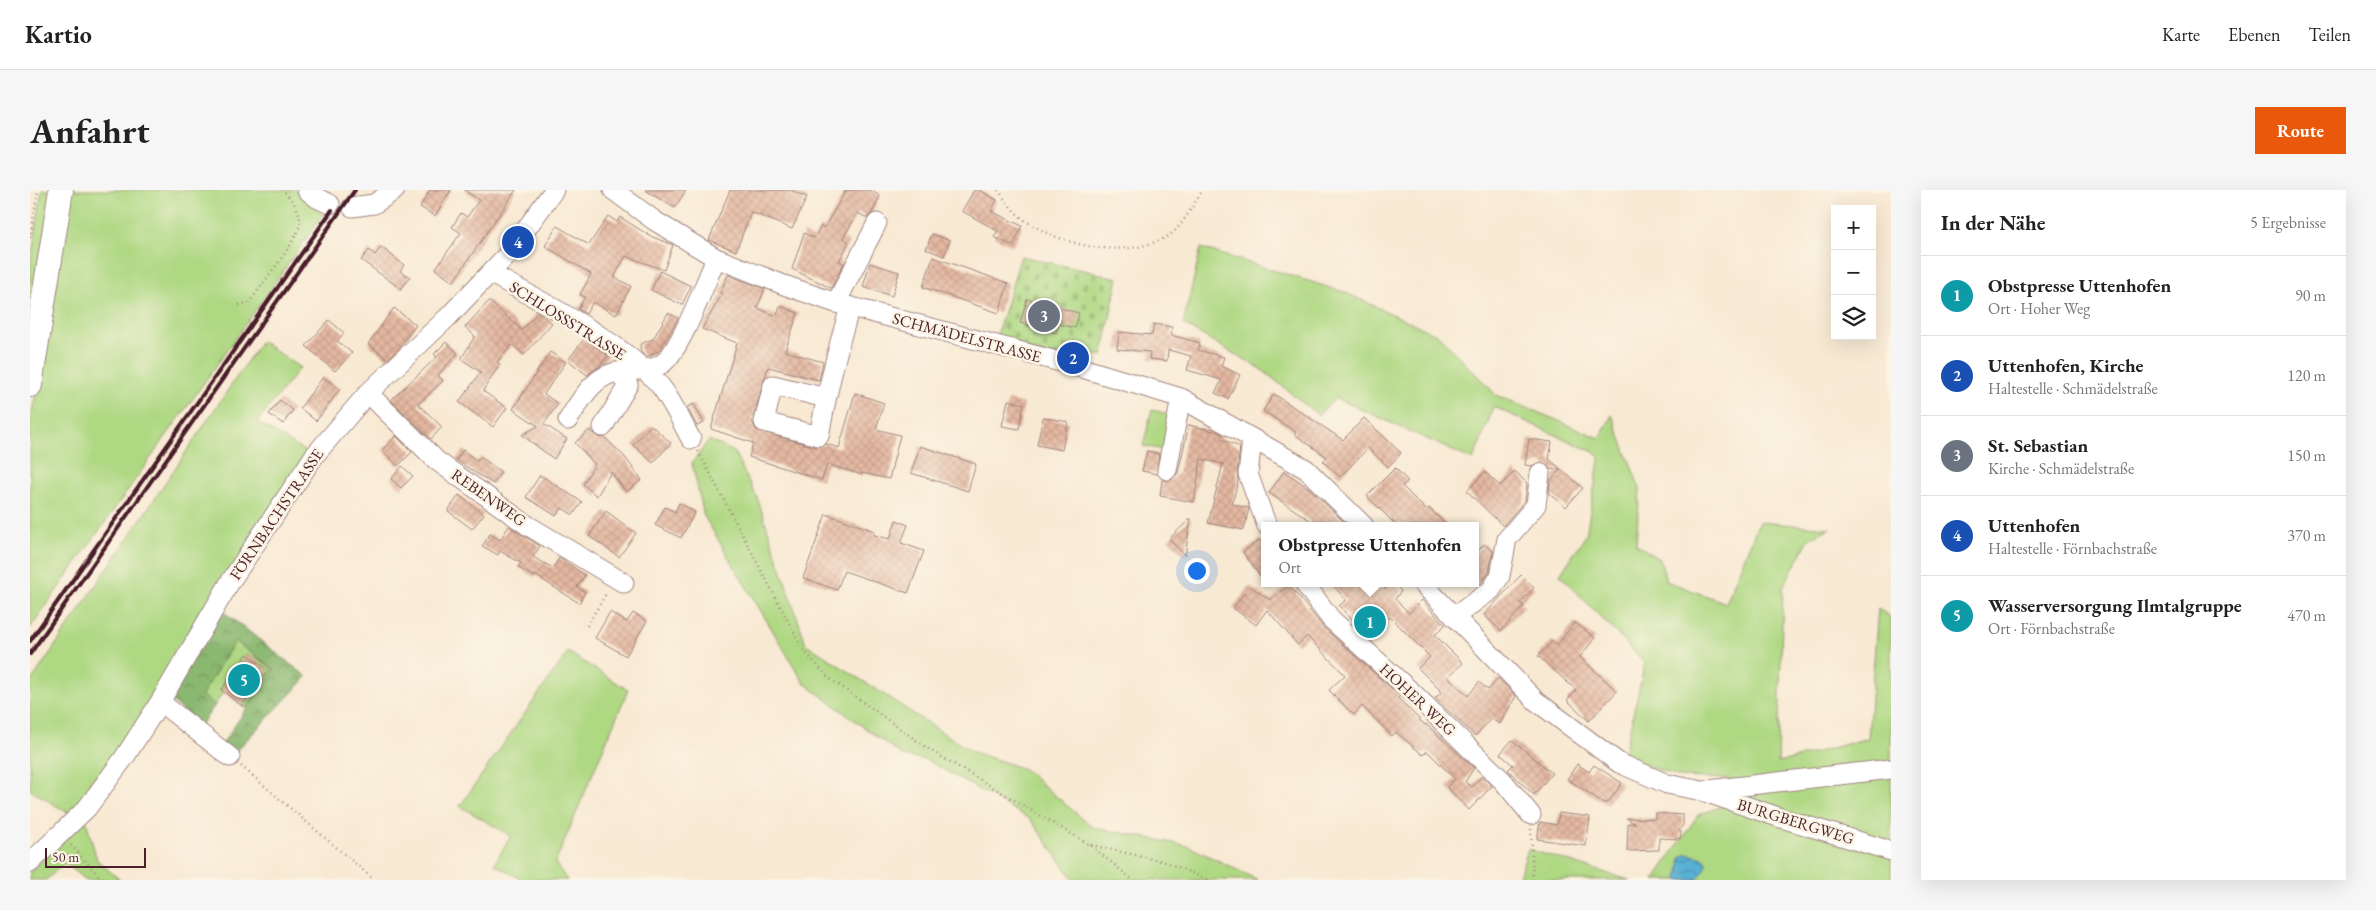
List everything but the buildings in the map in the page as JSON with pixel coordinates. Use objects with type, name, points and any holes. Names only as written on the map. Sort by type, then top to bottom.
[{"type":"main road","points":[[30,385],[61,190]]},
{"type":"street","points":[[307,190],[317,198],[330,204]]},
{"type":"street","points":[[352,207],[374,204],[395,190]]},
{"type":"street","name":"FÖRNBACHSTRASSE","points":[[30,862],[63,833],[87,808],[160,702],[194,641],[271,518],[314,456],[368,393],[490,273],[518,242],[554,190]]},
{"type":"street","name":"SCHMÄDELSTRASSE","points":[[613,190],[654,221],[716,258],[843,305],[1072,365],[1181,398],[1306,469],[1360,522]]},
{"type":"street","points":[[826,398],[843,305],[877,223]]},
{"type":"street","name":"SCHLOSSSTRASSE","points":[[568,420],[586,392],[600,378],[614,372],[643,370],[660,365],[675,351],[716,258]]},
{"type":"street","name":"SCHLOSSSTRASSE","points":[[490,273],[599,336],[657,381],[691,439]]},
{"type":"street","points":[[603,427],[628,385],[614,372]]},
{"type":"street","name":"REBENWEG","points":[[368,393],[437,461],[527,525],[620,580]]},
{"type":"street","points":[[1167,470],[1181,398]]},
{"type":"street","points":[[1252,438],[1248,474],[1266,522]]},
{"type":"street","points":[[1454,617],[1491,590],[1500,576],[1507,539],[1536,505],[1540,472]]},
{"type":"street","name":"HOHER WEG","points":[[1307,587],[1331,619],[1415,695],[1503,781],[1531,815]]},
{"type":"street","points":[[1426,587],[1536,701],[1619,764],[1667,784],[1702,791],[1891,770]]},
{"type":"street","points":[[160,702],[230,757]]},
{"type":"street","name":"BURGBERGWEG","points":[[1702,791],[1781,818],[1891,851]]},
{"type":"path","points":[[30,238],[38,190]]},
{"type":"path","points":[[239,305],[249,303],[286,250],[300,225],[298,210],[283,190]]},
{"type":"path","points":[[998,190],[1010,206],[1026,221],[1066,240],[1092,246],[1116,248],[1138,247],[1169,235],[1179,226],[1203,190]]},
{"type":"path","points":[[691,439],[804,651],[829,678],[930,750],[1090,845],[1133,880]]},
{"type":"path","points":[[586,626],[620,580]]},
{"type":"path","points":[[230,757],[371,877]]},
{"type":"path","points":[[1531,815],[1533,880]]},
{"type":"path","points":[[63,833],[75,850],[102,880]]},
{"type":"path","points":[[1090,845],[1166,862],[1208,880]]},
{"type":"green space","points":[[42,190],[53,190],[30,343],[30,268]]},
{"type":"green space","points":[[69,190],[298,190],[323,215],[30,628],[30,421],[49,334]]},
{"type":"green space","points":[[1201,248],[1344,292],[1438,335],[1496,395],[1600,438],[1612,415],[1640,489],[1636,544],[1660,560],[1666,581],[1726,603],[1759,522],[1830,528],[1809,539],[1783,587],[1778,763],[1868,738],[1878,608],[1891,618],[1891,880],[1654,880],[1698,815],[1737,801],[1729,779],[1680,777],[1623,758],[1645,663],[1560,575],[1586,535],[1600,455],[1494,407],[1473,460],[1336,398],[1318,415],[1265,372],[1183,324]]},
{"type":"green space","points":[[1021,256],[1118,278],[1102,356],[1079,351],[1066,360],[995,341]]},
{"type":"green space","points":[[261,341],[300,368],[257,422],[309,454],[142,716],[72,815],[30,790],[30,683]]},
{"type":"green space","points":[[1152,410],[1172,415],[1164,450],[1143,446]]},
{"type":"green space","points":[[709,440],[734,452],[758,500],[806,644],[971,751],[1024,769],[1092,827],[1188,846],[1258,880],[1074,880],[1030,819],[927,760],[903,756],[804,683],[704,516],[692,463]]},
{"type":"green space","points":[[220,609],[307,677],[233,754],[222,744],[274,669],[235,641],[202,695],[215,705],[200,726],[168,698]]},
{"type":"green space","points":[[235,641],[274,670],[246,708],[242,706],[268,670],[247,654],[221,690],[223,692],[215,705],[201,695]]},
{"type":"green space","points":[[568,652],[628,690],[555,863],[567,880],[523,880],[494,864],[511,836],[460,806]]},
{"type":"green space","points":[[86,820],[97,860],[120,880],[86,880],[65,863],[46,880],[30,880],[30,872]]},
{"type":"green space","points":[[1528,849],[1629,880],[1518,880]]},
{"type":"water","points":[[1687,854],[1704,858],[1707,863],[1704,871],[1696,880],[1678,880],[1681,857]]},
{"type":"railway","points":[[30,654],[355,190]]},
{"type":"railway","points":[[30,641],[332,210]]},
{"type":"place","name":"Uttenhofen","points":[[518,242]]},
{"type":"place","name":"St. Sebastian","points":[[1044,316]]},
{"type":"place","name":"Uttenhofen, Kirche","points":[[1073,358]]},
{"type":"place","name":"Obstpresse Uttenhofen","points":[[1370,622]]},
{"type":"place","name":"Wasserversorgung Ilmtalgruppe","points":[[244,680]]}]
